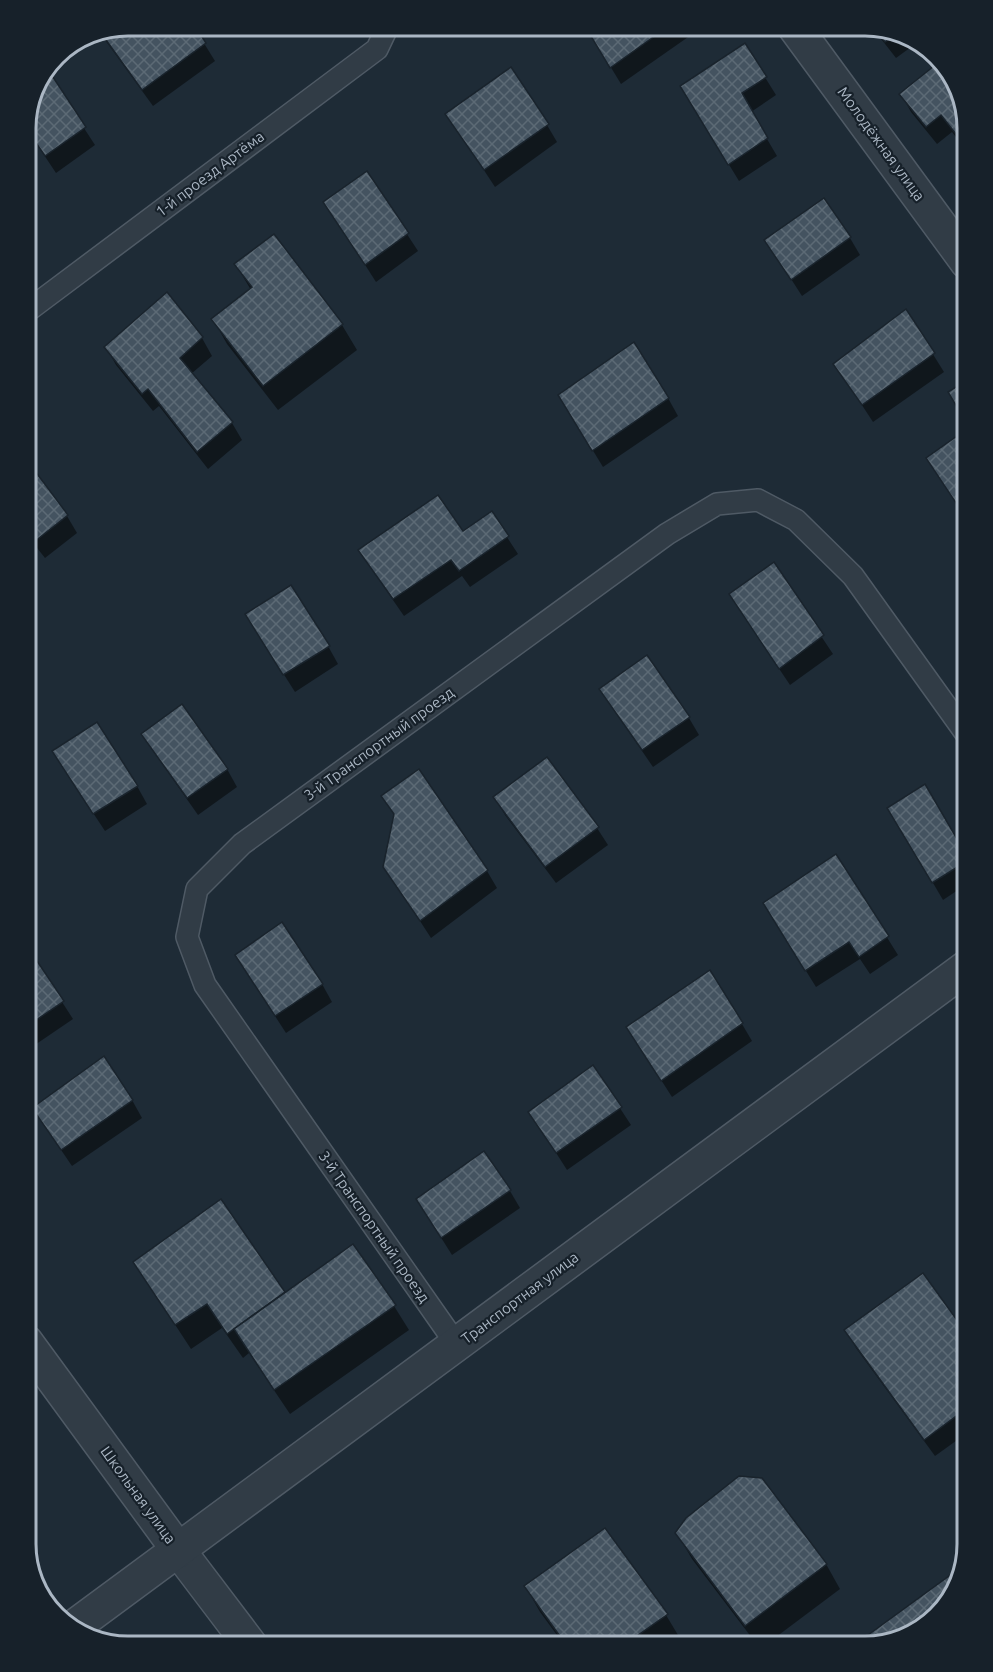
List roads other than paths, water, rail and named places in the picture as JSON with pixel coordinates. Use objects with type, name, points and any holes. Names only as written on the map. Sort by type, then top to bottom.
[{"type":"street","name":"Молодёжная улица","points":[[801,36],[957,247]]},
{"type":"street","name":"Транспортная улица","points":[[80,1622],[957,975]]},
{"type":"street","name":"Школьная улица","points":[[36,1356],[178,1551],[243,1636]]},
{"type":"lane","name":"1-й проезд Артёма","points":[[36,305],[377,49],[383,36]]},
{"type":"lane","name":"3-й Транспортный проезд","points":[[457,1345],[204,985],[187,937],[197,889],[242,844],[667,534],[717,504],[758,500],[796,520],[853,576],[957,720]]}]
